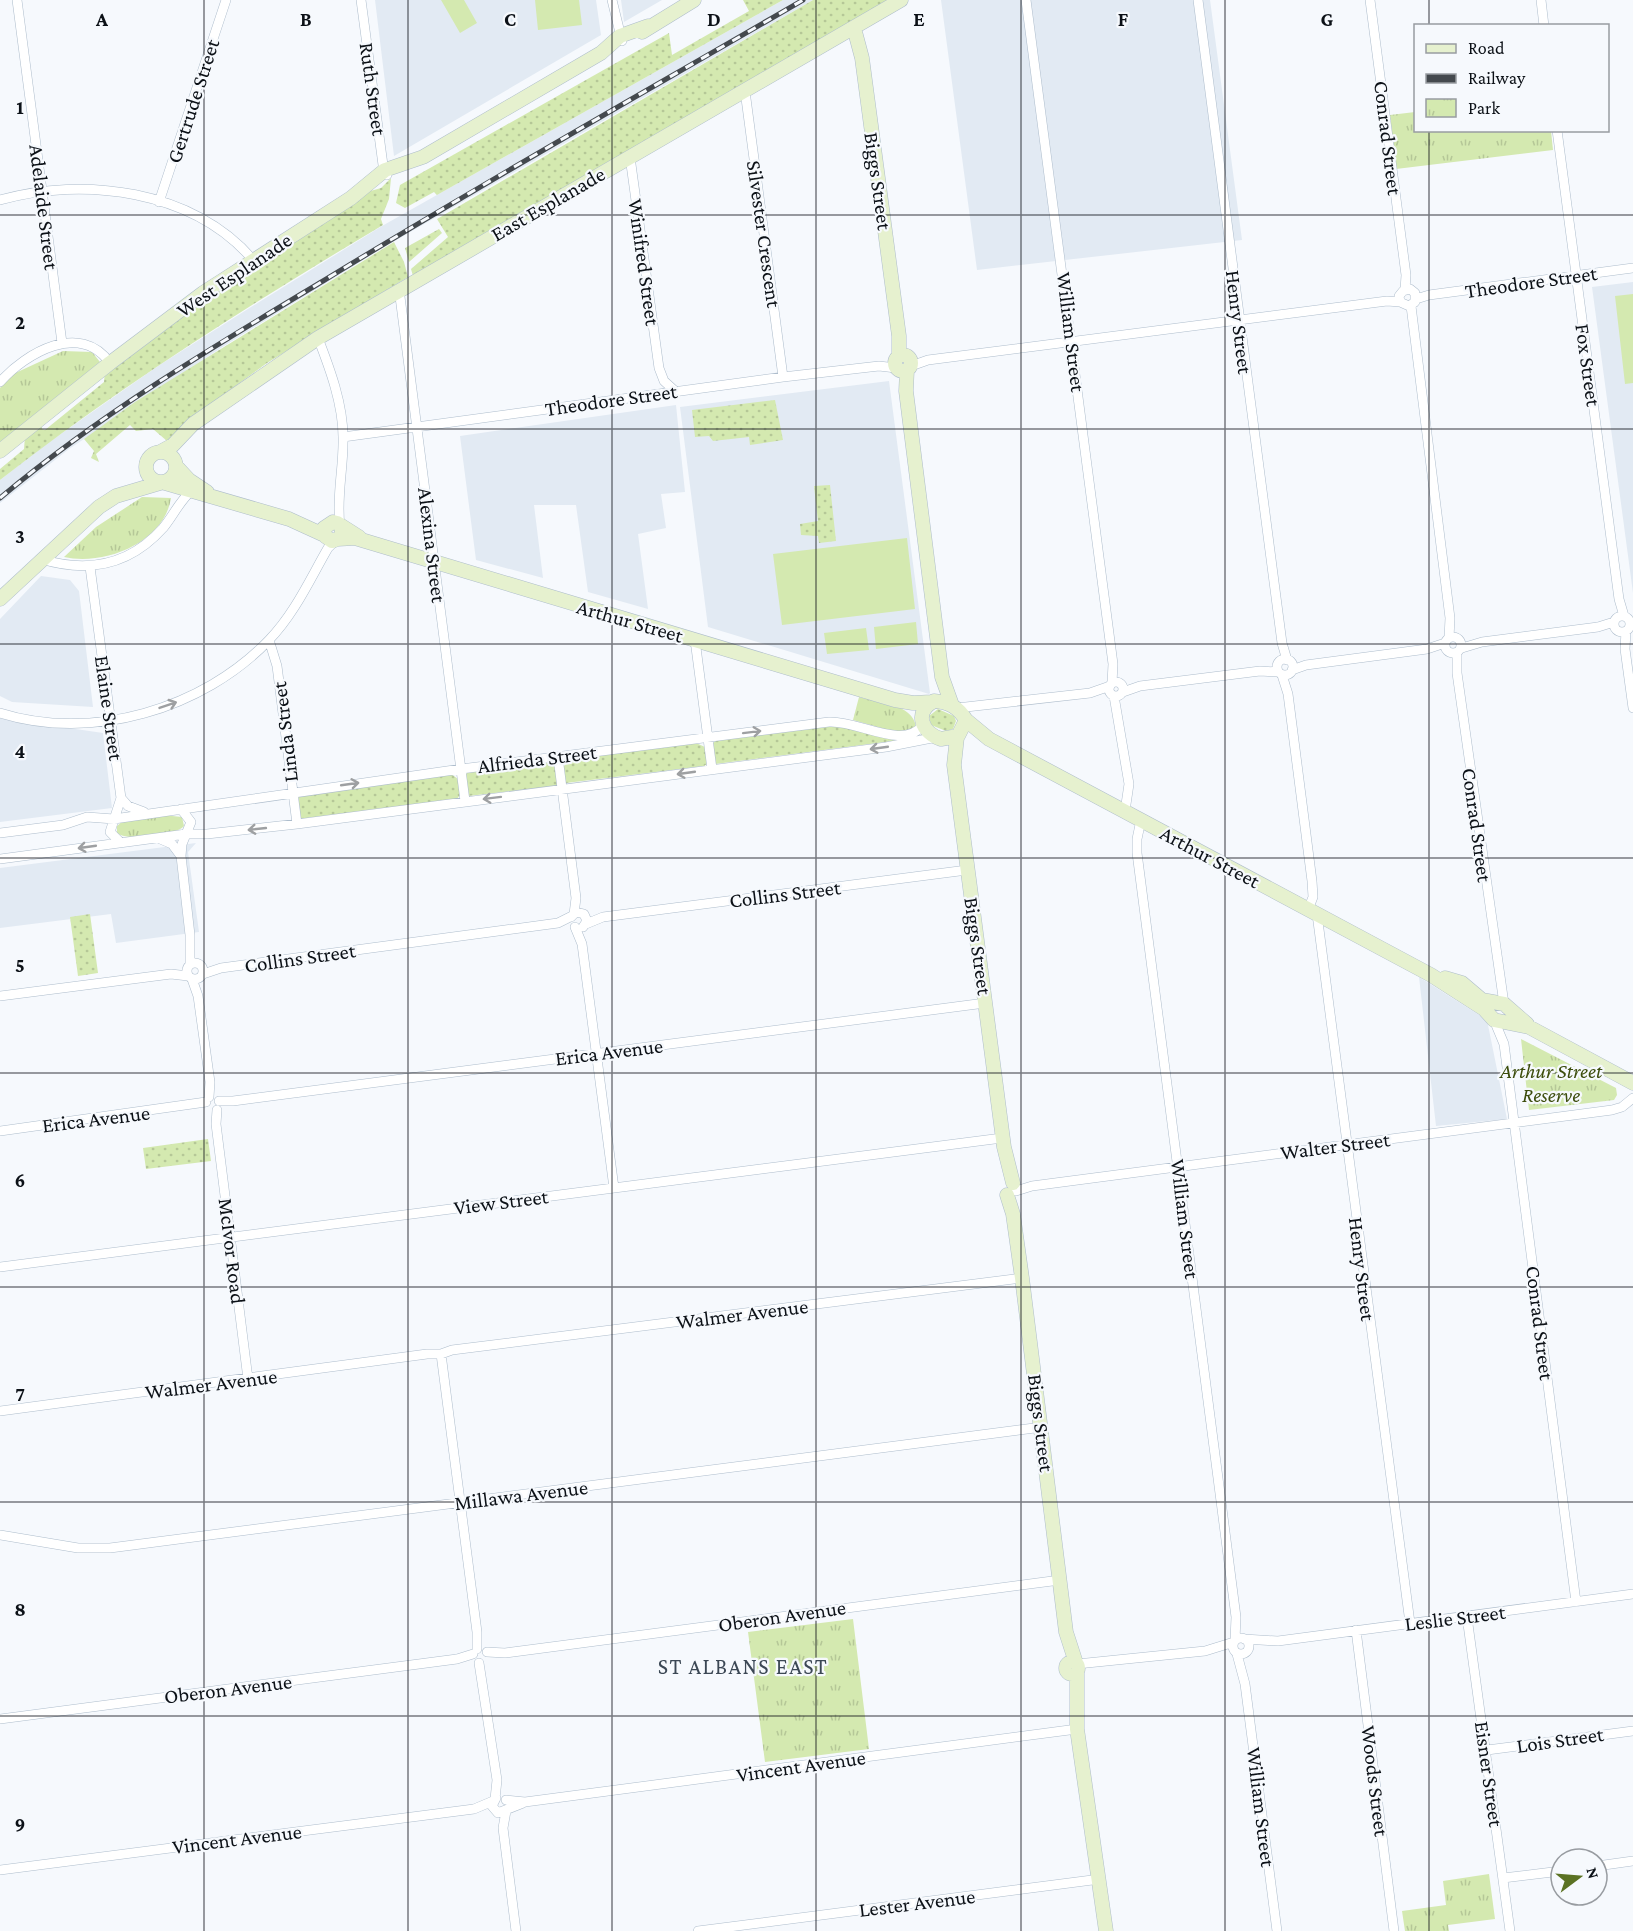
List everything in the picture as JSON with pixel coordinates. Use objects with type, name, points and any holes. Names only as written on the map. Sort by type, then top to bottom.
[{"type":"street","name":"Adelaide Street","points":[[18,0],[62,343]]},
{"type":"street","name":"Gertrude Street","points":[[159,202],[226,0]]},
{"type":"street","name":"Ruth Street","points":[[361,0],[386,173]]},
{"type":"street","points":[[612,0],[621,39]]},
{"type":"street","name":"West Esplanade","points":[[0,451],[110,363],[253,260],[362,190],[377,186],[386,173],[398,174],[408,164],[601,53],[609,52],[621,39],[648,27],[694,0]]},
{"type":"street","name":"East Esplanade","points":[[160,452],[173,445],[194,424],[318,338],[399,289],[902,0]]},
{"type":"street","name":"William Street","points":[[1026,0],[1129,784],[1125,812]]},
{"type":"street","name":"Henry Street","points":[[1198,0],[1313,890],[1312,912],[1346,1145],[1410,1623]]},
{"type":"street","name":"Conrad Street","points":[[1370,0],[1498,977],[1500,1012],[1576,1602]]},
{"type":"street","points":[[1541,0],[1544,24]]},
{"type":"street","name":"Biggs Street","points":[[854,28],[862,58],[942,677],[960,713]]},
{"type":"street","name":"Silvester Crescent","points":[[745,91],[783,377]]},
{"type":"street","name":"Fox Street","points":[[1557,132],[1624,624],[1633,708]]},
{"type":"street","name":"Winifred Street","points":[[630,157],[659,368],[664,381],[675,392]]},
{"type":"street","points":[[0,200],[42,191],[100,189],[159,202],[210,225],[239,244],[253,260]]},
{"type":"street","name":"Theodore Street","points":[[344,437],[783,377],[1633,268]]},
{"type":"street","name":"Alexina Street","points":[[399,289],[465,801]]},
{"type":"street","points":[[0,713],[23,720],[63,725],[111,720],[169,705],[209,687],[269,640],[295,607],[319,563],[333,531],[339,497],[344,437],[334,385],[318,338]]},
{"type":"street","points":[[0,382],[25,358],[62,343],[89,345],[110,363]]},
{"type":"street","name":"Winifred Street","points":[[648,395],[656,386],[659,368]]},
{"type":"street","name":"East Esplanade","points":[[176,464],[202,420]]},
{"type":"street","points":[[133,490],[152,455],[160,452],[170,454],[189,480],[215,496]]},
{"type":"street","points":[[0,599],[99,507],[133,490],[167,484],[172,479],[176,464]]},
{"type":"street","points":[[146,466],[148,475],[167,484],[333,531]]},
{"type":"street","points":[[167,484],[176,508]]},
{"type":"street","points":[[41,559],[62,565],[90,567],[138,550],[164,526],[191,491]]},
{"type":"street","name":"Arthur Street","points":[[333,531],[896,700],[913,703],[932,702]]},
{"type":"street","name":"Elaine Street","points":[[90,567],[122,798],[120,810],[114,819]]},
{"type":"street","points":[[960,713],[958,736],[939,738],[922,722],[923,710],[932,702],[960,713],[984,707],[1116,689],[1624,624]]},
{"type":"street","name":"Linda Street","points":[[269,640],[277,666],[297,824]]},
{"type":"street","points":[[695,640],[712,769]]},
{"type":"street","name":"Biggs Street","points":[[932,702],[942,677]]},
{"type":"street","name":"Arthur Street","points":[[896,700],[922,722]]},
{"type":"street","name":"Arthur Street","points":[[960,713],[989,739],[1431,975],[1462,983],[1500,1012],[1633,1083]]},
{"type":"street","name":"Alfrieda Street","points":[[0,833],[63,825],[87,817],[114,819],[461,769],[841,721],[878,733],[900,736],[917,732],[922,722]]},
{"type":"street","name":"Arthur Street","points":[[958,736],[972,735],[989,739]]},
{"type":"street","name":"Biggs Street","points":[[958,736],[954,765],[1042,1427],[1066,1632],[1073,1668],[1077,1729],[1106,1931]]},
{"type":"street","name":"Biggs Street","points":[[939,738],[954,765]]},
{"type":"street","name":"Alfrieda Street","points":[[0,859],[186,834],[297,824],[886,747],[939,738]]},
{"type":"street","points":[[558,757],[614,1188]]},
{"type":"street","points":[[122,798],[128,806],[146,813]]},
{"type":"street","name":"McIvor Road","points":[[180,809],[191,822],[182,856],[190,935],[248,1379]]},
{"type":"street","points":[[114,819],[110,832],[120,843]]},
{"type":"street","name":"William Street","points":[[1142,820],[1137,839],[1137,853],[1277,1931]]},
{"type":"street","points":[[157,838],[172,844],[182,856]]},
{"type":"street","name":"Collins Street","points":[[0,996],[968,870]]},
{"type":"street","name":"Erica Avenue","points":[[0,1131],[985,1003]]},
{"type":"street","name":"Walter Street","points":[[1011,1189],[1618,1109],[1633,1098]]},
{"type":"street","name":"View Street","points":[[0,1267],[1002,1138]]},
{"type":"street","name":"Walmer Avenue","points":[[0,1411],[422,1356],[442,1357],[452,1350],[1022,1278]]},
{"type":"street","points":[[442,1357],[516,1931]]},
{"type":"street","name":"Millawa Avenue","points":[[0,1535],[78,1548],[110,1548],[1042,1427]]},
{"type":"street","name":"Oberon Avenue","points":[[0,1719],[1060,1580]]},
{"type":"street","name":"Leslie Street","points":[[1073,1668],[1633,1594]]},
{"type":"street","name":"Eisner Street","points":[[1467,1617],[1510,1931]]},
{"type":"street","name":"Woods Street","points":[[1356,1630],[1394,1931]]},
{"type":"street","name":"Vincent Avenue","points":[[0,1870],[1077,1729]]},
{"type":"street","name":"Lois Street","points":[[1487,1750],[1633,1731]]},
{"type":"street","points":[[1609,1864],[1633,1861]]},
{"type":"street","points":[[1503,1878],[1549,1872]]},
{"type":"street","name":"Lester Avenue","points":[[698,1931],[1100,1879]]},
{"type":"shaded area","points":[[375,0],[596,0],[601,35],[394,156]]},
{"type":"shaded area","points":[[621,0],[662,0],[624,22]]},
{"type":"shaded area","points":[[783,0],[813,0],[386,246],[224,346],[69,449],[0,503],[0,480],[45,445],[158,366],[382,226]]},
{"type":"shaded area","points":[[941,0],[1210,0],[1242,240],[977,270]]},
{"type":"shaded area","points":[[1633,282],[1633,593],[1592,287]]},
{"type":"shaded area","points":[[889,381],[929,694],[708,627],[680,407]]},
{"type":"shaded area","points":[[676,405],[685,492],[661,494],[666,528],[638,534],[648,609],[588,592],[576,505],[534,505],[543,578],[476,560],[460,436]]},
{"type":"shaded area","points":[[41,576],[70,580],[79,591],[93,707],[12,702],[0,696],[0,619]]},
{"type":"shaded area","points":[[0,718],[103,733],[112,808],[0,822]]},
{"type":"shaded area","points":[[196,843],[188,852],[199,932],[116,943],[111,914],[0,928],[0,868]]},
{"type":"shaded area","points":[[1419,977],[1487,1020],[1507,1119],[1436,1126]]},
{"type":"green space","points":[[441,0],[464,0],[477,23],[460,33]]},
{"type":"green space","points":[[535,0],[579,0],[582,25],[538,30]]},
{"type":"green space","points":[[743,0],[783,0],[437,195],[434,192],[405,208],[396,203],[400,185],[669,33],[672,55],[749,11]]},
{"type":"green space","points":[[813,0],[890,0],[413,276],[411,269],[448,237],[437,219]]},
{"type":"green space","points":[[1414,112],[1414,132],[1551,132],[1553,150],[1396,169],[1390,115]]},
{"type":"green space","points":[[391,178],[389,199],[381,219],[383,225],[187,346],[92,411],[0,480],[0,469],[24,449],[25,436],[42,421],[42,429],[45,430],[104,382],[105,370],[155,331],[367,192],[381,188]]},
{"type":"green space","points":[[439,229],[442,233],[409,262],[405,248]]},
{"type":"green space","points":[[394,242],[404,262],[408,277],[267,363],[189,420],[173,440],[167,441],[153,429],[136,431],[130,425],[96,454],[99,462],[91,458],[94,451],[84,439],[135,402]]},
{"type":"green space","points":[[1633,294],[1633,383],[1625,384],[1615,296]]},
{"type":"green space","points":[[63,351],[92,352],[100,362],[0,446],[0,388],[11,375]]},
{"type":"green space","points":[[775,400],[783,440],[750,445],[749,437],[713,441],[709,436],[695,437],[692,410]]},
{"type":"green space","points":[[830,485],[836,541],[819,543],[818,536],[801,535],[800,524],[818,521],[814,486]]},
{"type":"green space","points":[[142,497],[171,498],[166,514],[145,539],[130,548],[97,558],[64,557],[96,527]]},
{"type":"green space","points":[[907,538],[915,609],[782,625],[773,554]]},
{"type":"green space","points":[[916,622],[918,644],[876,649],[874,627]]},
{"type":"green space","points":[[866,628],[869,650],[827,654],[824,633]]},
{"type":"green space","points":[[859,697],[901,708],[913,719],[916,727],[899,733],[853,720]]},
{"type":"green space","points":[[938,709],[954,716],[956,721],[953,729],[946,731],[931,725],[929,716]]},
{"type":"green space","points":[[843,725],[916,738],[715,764],[713,743],[717,740]]},
{"type":"green space","points":[[696,743],[705,747],[707,764],[704,766],[566,783],[562,768],[570,759]]},
{"type":"green space","points":[[547,762],[555,767],[558,784],[555,786],[468,796],[465,775],[468,772]]},
{"type":"green space","points":[[451,774],[458,779],[460,795],[457,799],[300,819],[298,797]]},
{"type":"green space","points":[[162,815],[182,817],[184,826],[171,833],[151,837],[131,837],[117,833],[117,826],[123,821]]},
{"type":"green space","points":[[90,914],[98,973],[78,976],[70,917]]},
{"type":"green space","name":"Arthur Street Reserve","points":[[1521,1039],[1616,1088],[1617,1095],[1614,1100],[1529,1110]]},
{"type":"green space","points":[[208,1139],[211,1161],[146,1169],[143,1148]]},
{"type":"green space","points":[[853,1619],[869,1749],[765,1762],[748,1632]]},
{"type":"green space","points":[[1489,1874],[1495,1919],[1448,1925],[1449,1931],[1405,1931],[1402,1911],[1446,1905],[1443,1881]]},
{"type":"railway","points":[[0,498],[77,438],[198,357],[442,209],[803,0]]},
{"type":"district","name":"ST ALBANS EAST","points":[[743,1666]]}]
